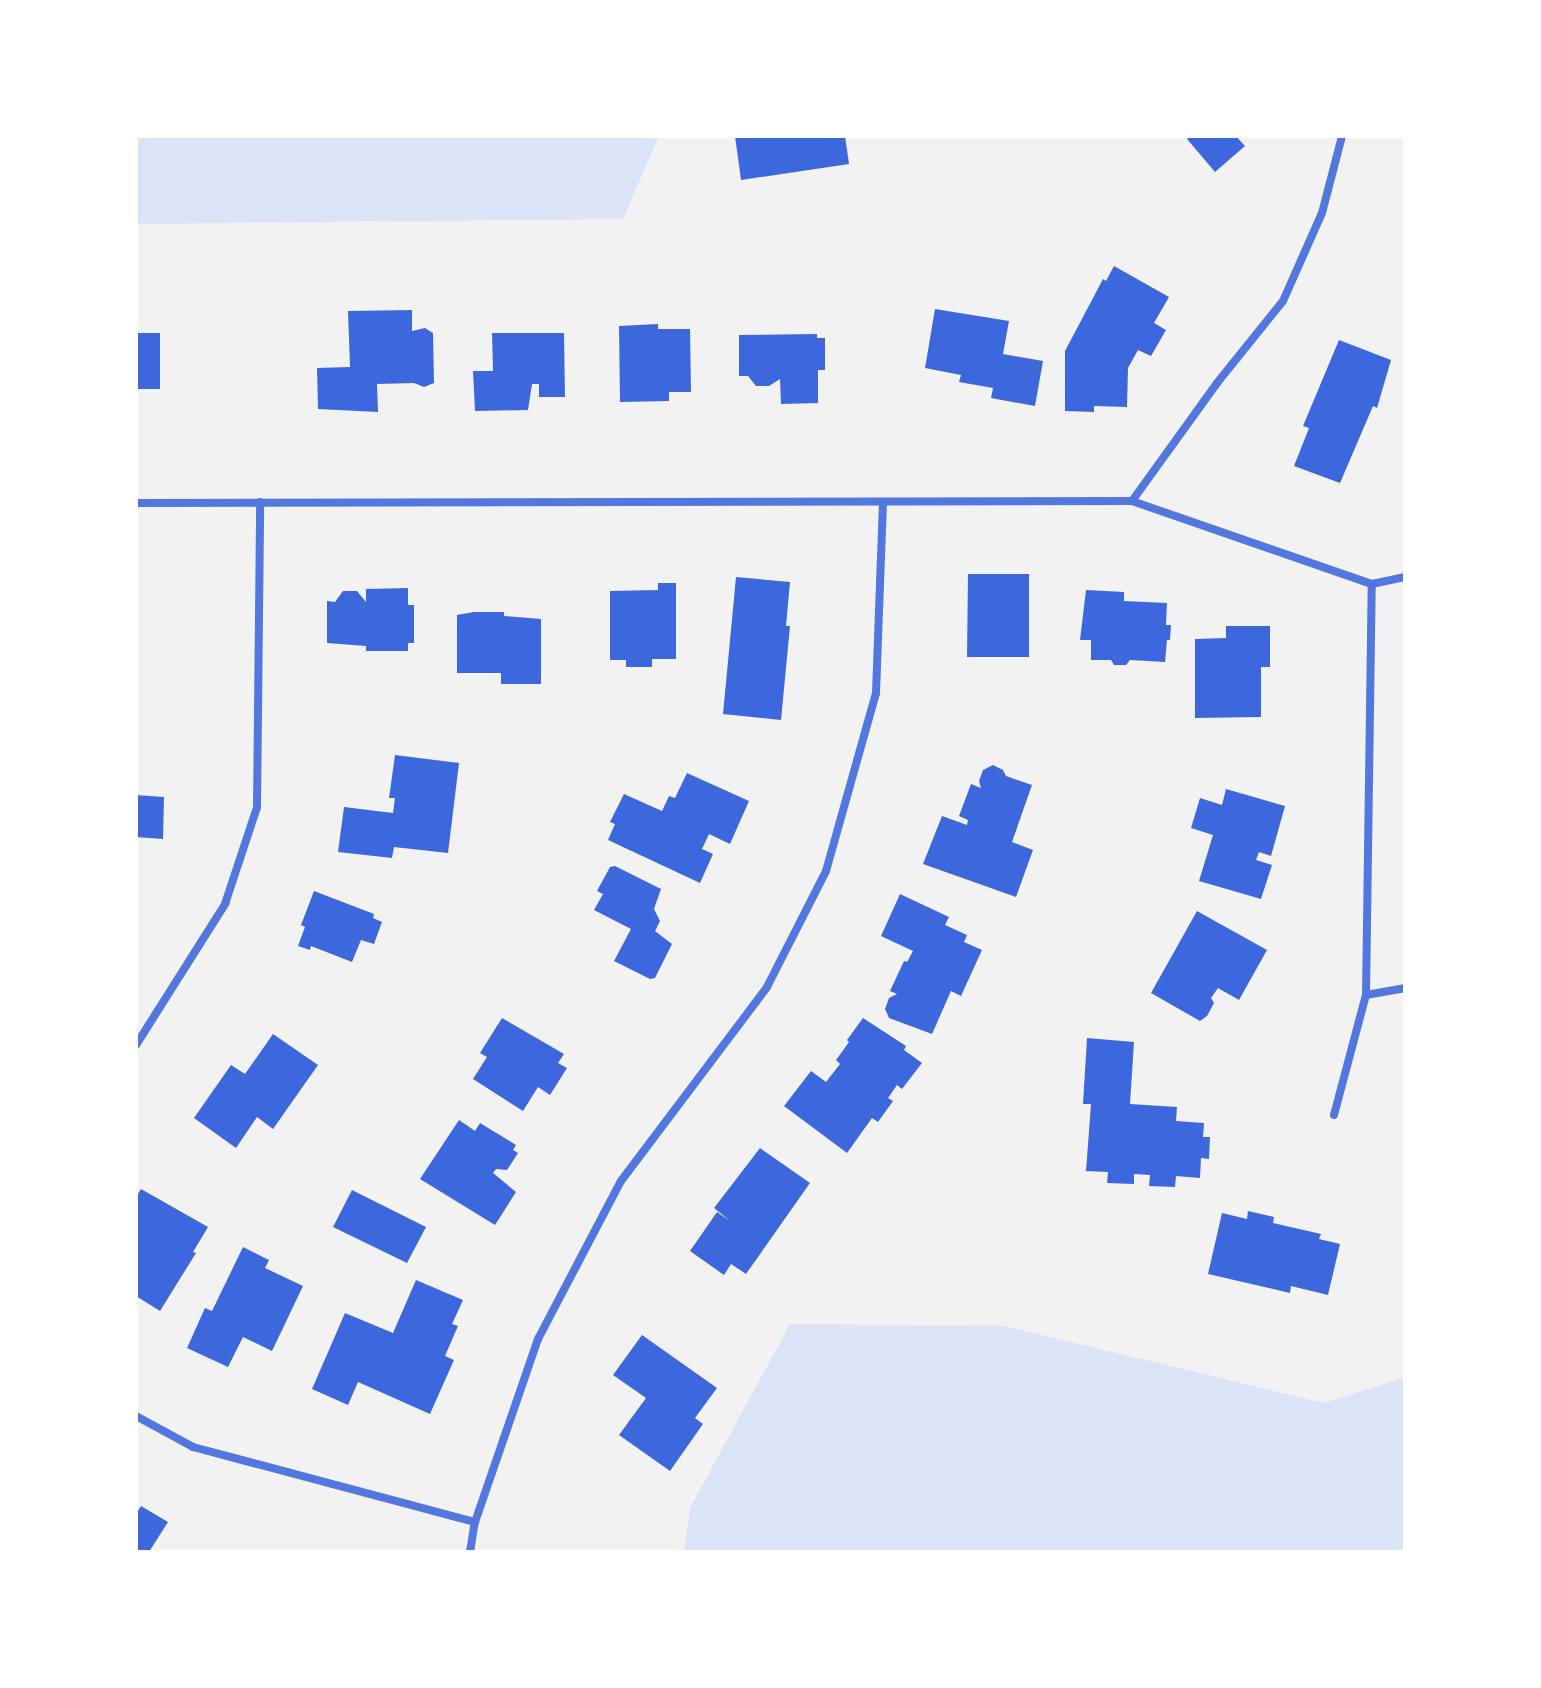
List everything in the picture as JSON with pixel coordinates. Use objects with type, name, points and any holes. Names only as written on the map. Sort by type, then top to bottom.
[{"type":"street","points":[[1132,501],[1217,383],[1283,301],[1322,213],[1342,136]]},
{"type":"street","points":[[136,503],[1132,501],[1372,584],[1405,577]]},
{"type":"street","points":[[136,1045],[225,904],[257,807],[260,502]]},
{"type":"street","points":[[470,1552],[475,1522],[538,1339],[621,1181],[767,987],[826,871],[876,693],[883,502]]},
{"type":"street","points":[[1334,1115],[1366,995],[1372,584]]},
{"type":"street","points":[[1366,995],[1405,988]]},
{"type":"street","points":[[136,1416],[193,1447],[475,1522]]},
{"type":"shaded area","points":[[136,136],[659,136],[623,219],[136,224]]},
{"type":"shaded area","points":[[790,1324],[1005,1326],[1324,1403],[1405,1377],[1405,1552],[684,1552],[690,1508]]},
{"type":"building","points":[[735,136],[845,136],[849,164],[741,180]]},
{"type":"building","points":[[1191,136],[1236,136],[1245,146],[1215,172],[1187,139]]},
{"type":"building","points":[[1114,266],[1169,297],[1154,323],[1166,330],[1151,356],[1138,350],[1128,368],[1127,407],[1094,406],[1094,412],[1065,411],[1065,351],[1103,279],[1106,281]]},
{"type":"building","points":[[935,309],[1009,321],[1003,354],[1043,361],[1035,406],[991,398],[993,388],[959,382],[961,375],[925,368]]},
{"type":"building","points":[[412,310],[412,331],[425,328],[433,333],[434,383],[424,387],[414,383],[377,384],[378,412],[318,409],[317,368],[350,367],[348,311]]},
{"type":"building","points":[[658,324],[658,329],[690,329],[691,392],[669,392],[669,401],[620,402],[619,326]]},
{"type":"building","points":[[136,333],[160,333],[160,389],[136,389]]},
{"type":"building","points":[[492,333],[564,333],[565,397],[539,397],[539,384],[532,384],[528,410],[475,411],[473,371],[493,371]]},
{"type":"building","points":[[817,334],[817,338],[825,338],[825,370],[818,370],[818,403],[781,404],[780,379],[769,386],[756,386],[748,376],[739,376],[739,335]]},
{"type":"building","points":[[1339,340],[1391,360],[1377,408],[1373,406],[1340,483],[1294,466],[1309,428],[1303,426]]},
{"type":"building","points":[[968,574],[1029,574],[1029,657],[967,657]]},
{"type":"building","points":[[736,577],[790,582],[786,626],[790,626],[781,720],[723,714]]},
{"type":"building","points":[[658,583],[676,583],[676,659],[652,659],[652,667],[626,667],[626,660],[610,660],[610,591],[658,590]]},
{"type":"building","points":[[408,588],[408,605],[414,605],[414,643],[408,643],[408,651],[366,651],[366,646],[327,643],[327,601],[335,602],[343,591],[357,591],[366,602],[366,589]]},
{"type":"building","points":[[1086,590],[1124,592],[1124,601],[1167,603],[1166,625],[1171,625],[1165,662],[1130,660],[1126,665],[1114,665],[1111,660],[1091,660],[1091,640],[1080,640]]},
{"type":"building","points":[[504,612],[504,616],[541,619],[541,684],[501,684],[501,673],[457,673],[457,615]]},
{"type":"building","points":[[1226,626],[1270,626],[1270,667],[1261,667],[1261,717],[1195,718],[1195,639],[1226,638]]},
{"type":"building","points":[[395,755],[459,763],[448,853],[394,847],[392,858],[338,852],[344,807],[393,813],[395,798],[389,798]]},
{"type":"building","points":[[993,765],[1003,770],[1006,776],[1032,785],[1012,842],[1033,850],[1016,897],[923,864],[942,816],[967,825],[968,820],[959,816],[971,784],[981,788],[979,781],[983,770]]},
{"type":"building","points":[[687,773],[749,801],[730,844],[709,834],[702,849],[713,854],[700,883],[608,840],[615,824],[610,822],[624,794],[662,811],[669,796],[675,798]]},
{"type":"building","points":[[1226,789],[1285,806],[1271,856],[1259,852],[1256,860],[1272,865],[1261,899],[1199,881],[1213,835],[1191,828],[1200,798],[1222,805]]},
{"type":"building","points":[[136,795],[164,797],[163,839],[136,837]]},
{"type":"building","points":[[615,866],[661,889],[654,909],[660,921],[655,931],[672,944],[655,978],[650,979],[614,961],[631,929],[594,910],[603,894],[597,891],[610,867]]},
{"type":"building","points":[[314,891],[374,914],[373,918],[382,922],[374,944],[361,940],[352,962],[311,946],[310,950],[298,946],[305,927],[301,925]]},
{"type":"building","points":[[900,894],[949,917],[945,925],[967,935],[964,942],[982,950],[961,996],[951,991],[932,1034],[889,1018],[885,1009],[889,998],[897,994],[890,991],[904,961],[907,962],[913,951],[881,936]]},
{"type":"building","points":[[1197,911],[1267,950],[1239,1000],[1218,988],[1211,998],[1214,1003],[1207,1016],[1200,1021],[1151,993]]},
{"type":"building","points":[[502,1018],[564,1054],[558,1063],[567,1068],[550,1095],[538,1087],[523,1111],[473,1079],[487,1057],[480,1053]]},
{"type":"building","points":[[863,1018],[906,1046],[904,1050],[922,1063],[902,1089],[897,1085],[888,1098],[893,1101],[878,1122],[872,1118],[847,1153],[784,1106],[811,1071],[826,1082],[840,1064],[836,1060]]},
{"type":"building","points":[[273,1034],[318,1065],[273,1129],[257,1117],[236,1148],[194,1118],[231,1065],[245,1074]]},
{"type":"building","points":[[1087,1038],[1134,1042],[1130,1104],[1177,1107],[1176,1121],[1204,1123],[1203,1137],[1210,1137],[1209,1159],[1201,1158],[1200,1178],[1176,1176],[1175,1187],[1149,1186],[1150,1175],[1134,1174],[1134,1184],[1107,1183],[1108,1172],[1086,1171],[1091,1104],[1083,1104]]},
{"type":"building","points":[[459,1120],[475,1131],[480,1123],[516,1145],[513,1150],[518,1153],[507,1170],[496,1169],[493,1173],[516,1192],[495,1225],[420,1179]]},
{"type":"building","points":[[760,1148],[810,1183],[746,1274],[731,1264],[724,1275],[690,1251],[717,1212],[730,1221],[714,1208]]},
{"type":"building","points":[[141,1189],[208,1227],[193,1252],[196,1253],[160,1311],[136,1296],[136,1197]]},
{"type":"building","points":[[352,1190],[426,1227],[407,1263],[333,1227]]},
{"type":"building","points":[[1248,1211],[1274,1217],[1273,1223],[1321,1234],[1319,1239],[1340,1244],[1328,1295],[1291,1286],[1290,1293],[1208,1274],[1222,1213],[1247,1219]]},
{"type":"building","points":[[243,1247],[269,1260],[265,1268],[303,1286],[272,1351],[243,1337],[228,1367],[187,1348],[205,1308],[212,1311]]},
{"type":"building","points":[[416,1280],[463,1300],[452,1324],[458,1326],[445,1356],[454,1360],[430,1414],[358,1382],[348,1405],[312,1389],[345,1313],[393,1333]]},
{"type":"building","points":[[642,1335],[717,1388],[695,1418],[703,1424],[670,1471],[619,1435],[646,1398],[613,1375]]},
{"type":"building","points":[[141,1506],[168,1522],[149,1552],[136,1552],[136,1514]]}]
